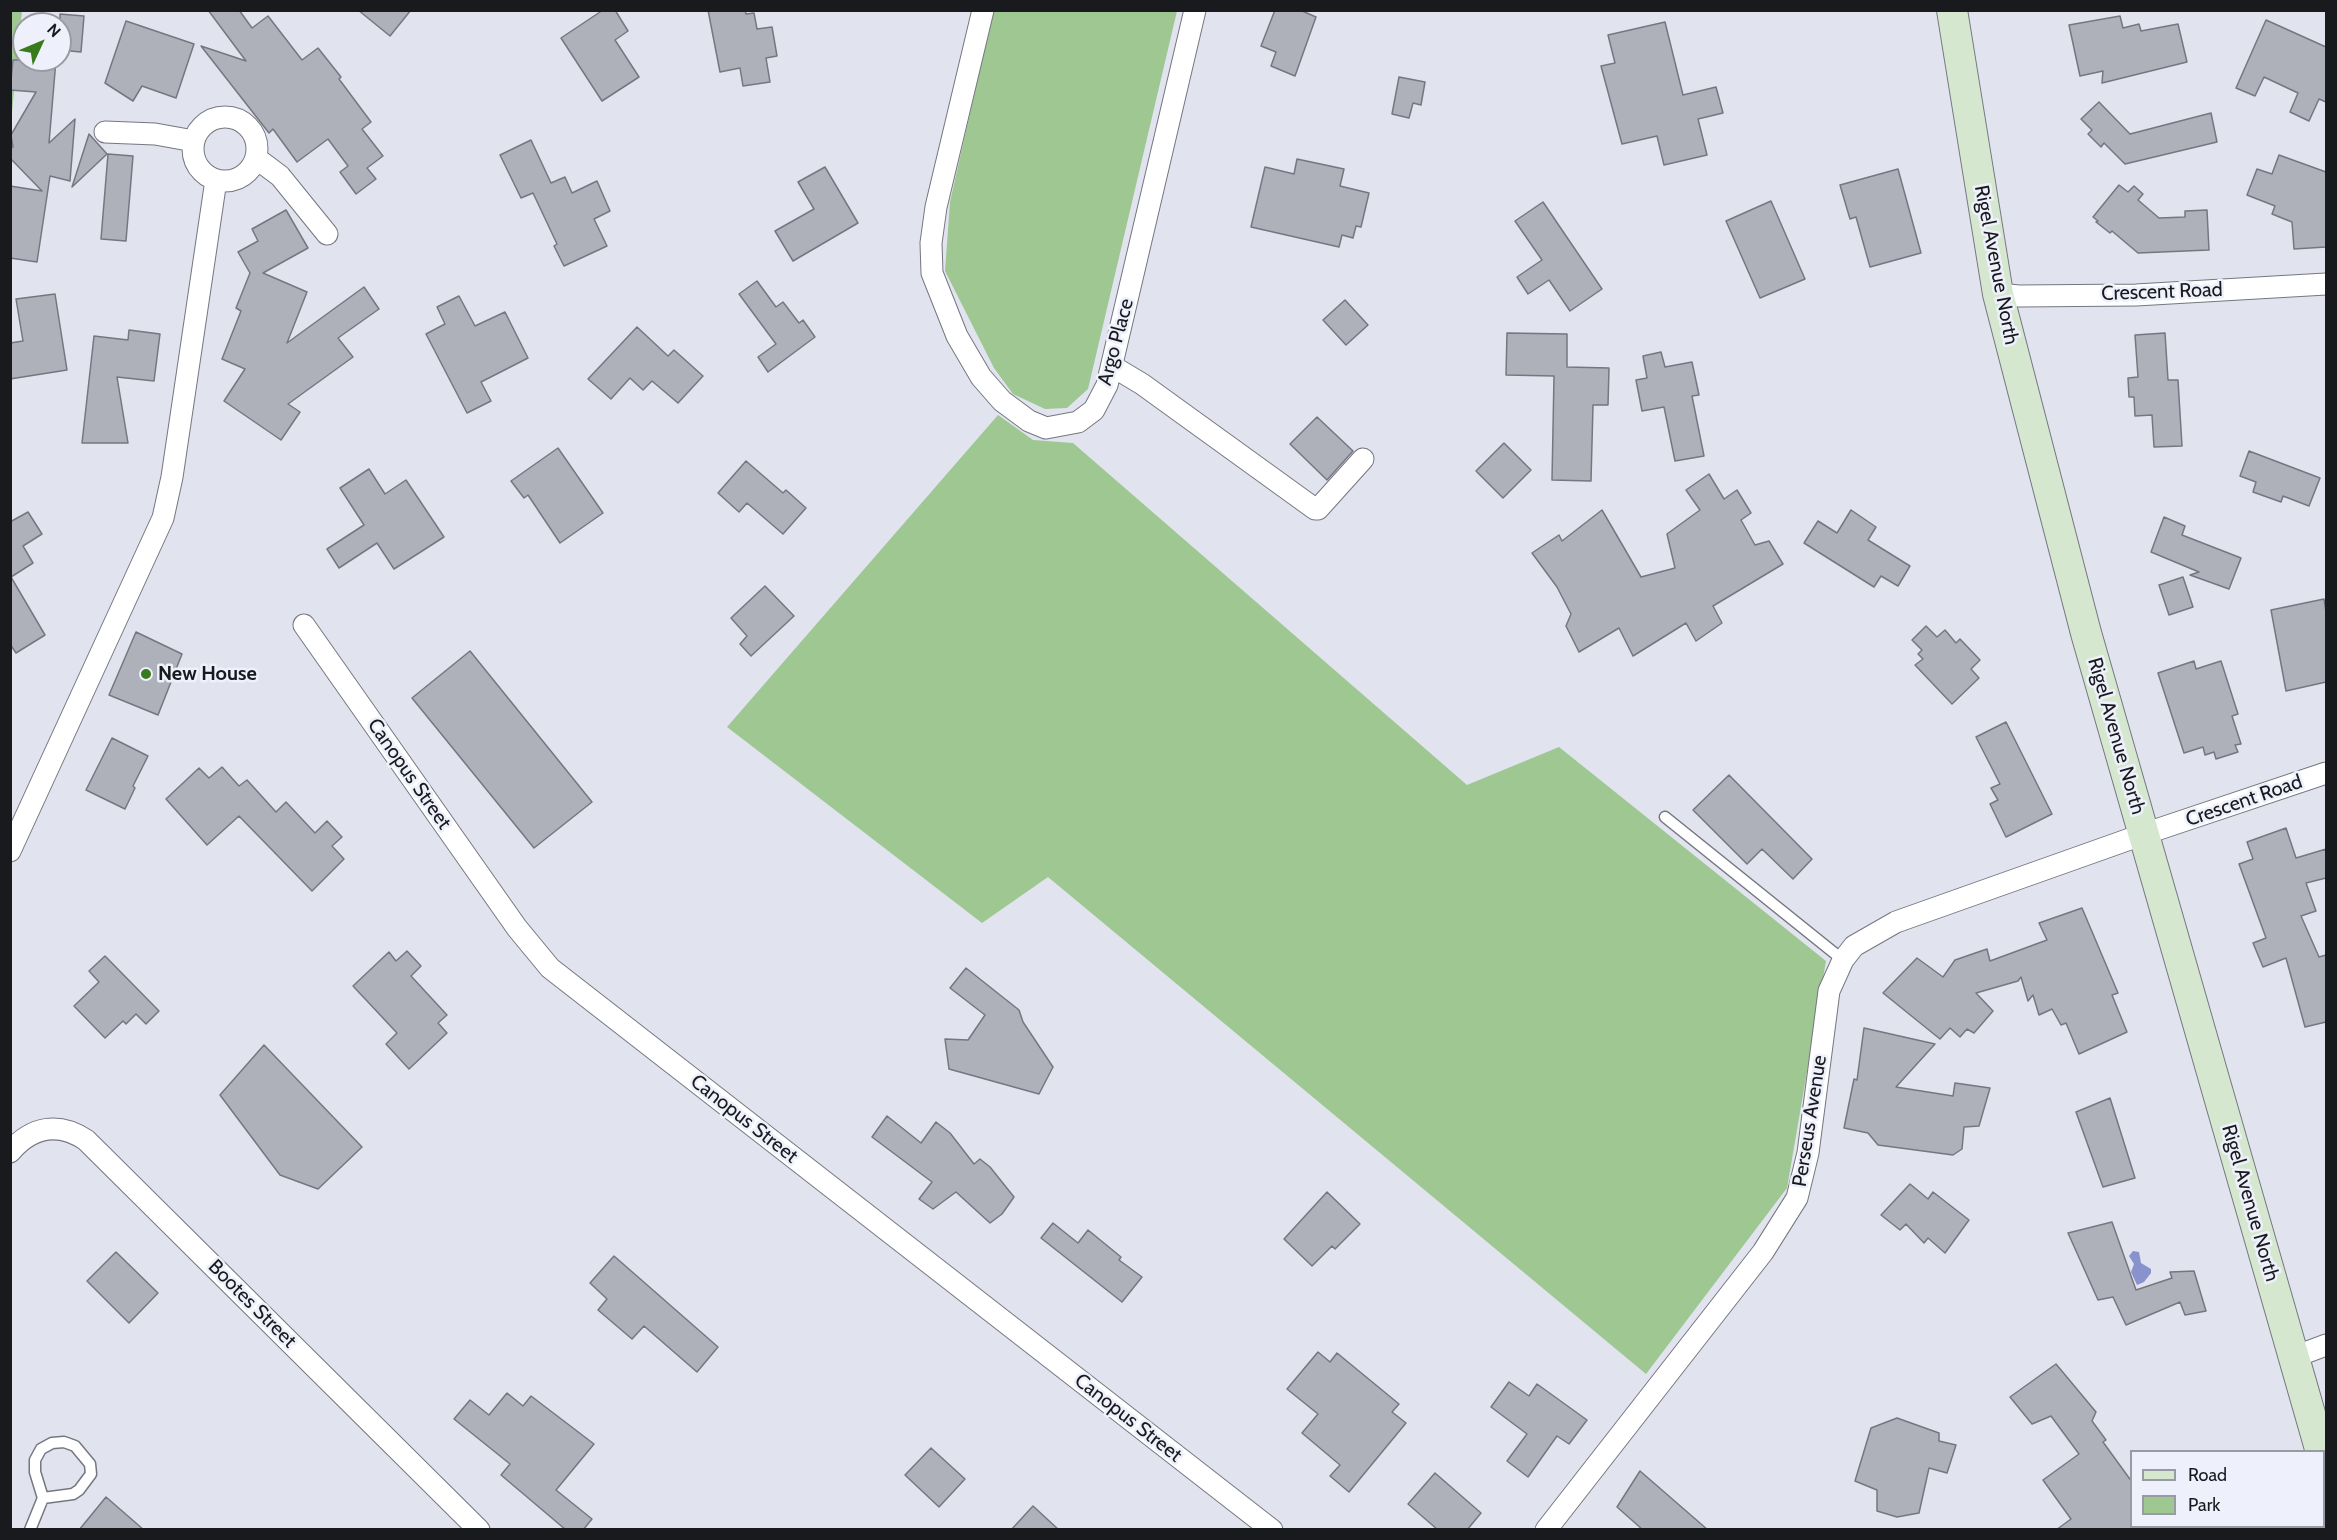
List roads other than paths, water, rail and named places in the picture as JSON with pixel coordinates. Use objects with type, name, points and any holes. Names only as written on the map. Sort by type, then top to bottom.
[{"type":"main road","name":"Rigel Avenue North","points":[[1952,10],[2008,295],[2086,633],[2153,832],[2310,1351],[2326,1414]]},
{"type":"main road","name":"Rigel Avenue North","points":[[1966,10],[2008,295]]},
{"type":"main road","name":"Rigel Avenue North","points":[[2310,1351],[2321,1450]]},
{"type":"street","name":"Argo Place","points":[[984,10],[936,207],[931,243],[932,273],[943,306],[957,336],[981,377],[1002,401],[1029,421],[1046,428],[1078,422],[1094,410],[1107,385],[1195,10]]},
{"type":"street","points":[[233,118],[250,129],[257,148],[251,167],[236,179],[216,180],[200,169],[193,151],[194,141],[198,132],[213,119],[233,118]]},
{"type":"street","points":[[105,132],[155,134],[194,141]]},
{"type":"street","points":[[255,158],[280,176],[327,234]]},
{"type":"street","points":[[10,851],[163,518],[172,477],[216,180]]},
{"type":"street","name":"Crescent Road","points":[[2008,295],[2136,295],[2326,284]]},
{"type":"street","points":[[1112,366],[1142,384],[1315,509],[1318,509],[1363,459]]},
{"type":"street","name":"Canopus Street","points":[[304,625],[511,920],[550,968],[1272,1530]]},
{"type":"street","name":"Crescent Road","points":[[2153,832],[2326,773]]},
{"type":"street","name":"Perseus Avenue","points":[[1546,1530],[1763,1252],[1797,1198],[1808,1153],[1829,991],[1843,960],[1854,946],[1896,922],[2153,832]]},
{"type":"street","name":"Bootes Street","points":[[10,1152],[19,1142],[45,1128],[64,1129],[86,1140],[479,1530]]},
{"type":"lane","points":[[1665,817],[1843,960]]},
{"type":"lane","points":[[30,1530],[44,1498],[34,1472],[35,1460],[42,1449],[52,1443],[64,1442],[75,1446],[90,1464],[91,1474],[73,1494],[44,1498]]},
{"type":"water","points":[[2133,1251],[2139,1252],[2141,1263],[2151,1269],[2151,1273],[2144,1282],[2137,1285],[2131,1272],[2134,1264],[2129,1256]]},
{"type":"place","name":"New House","points":[[146,674]]}]
